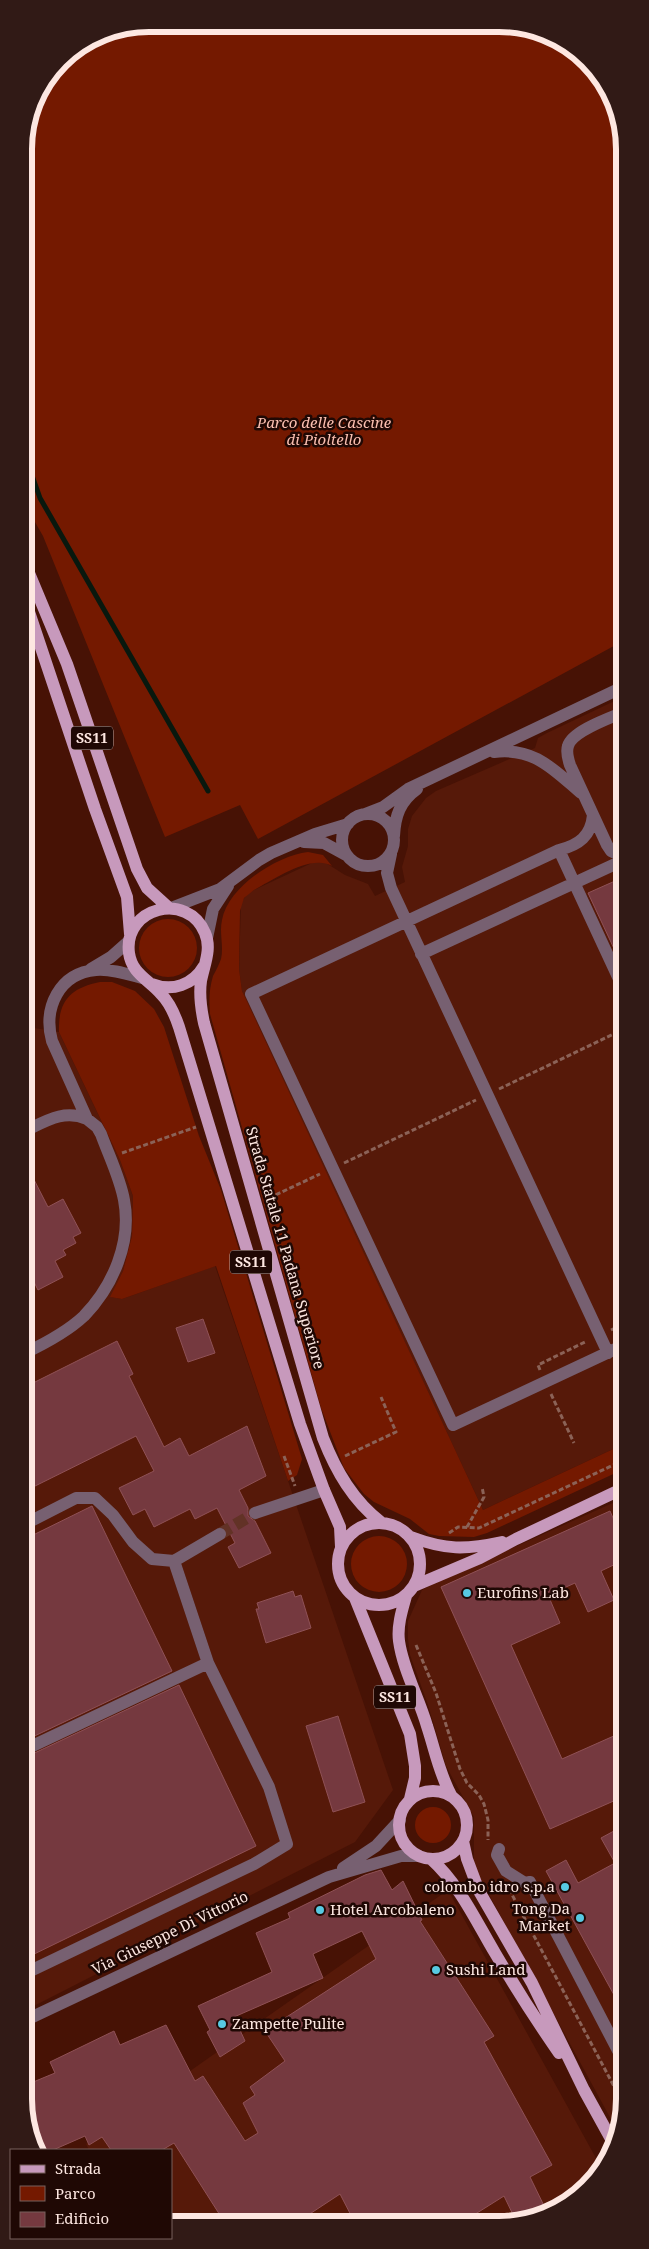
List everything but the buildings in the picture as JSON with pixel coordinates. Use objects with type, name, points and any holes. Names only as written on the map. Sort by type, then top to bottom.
[{"type":"main road","name":"SS11","points":[[33,582],[67,664],[137,869],[148,888],[170,908],[182,910],[193,916],[202,926],[207,938]]},
{"type":"main road","name":"SS11","points":[[33,623],[95,809],[127,897],[132,963],[146,980],[163,995],[174,1013],[300,1424],[324,1490],[340,1527],[341,1547],[338,1572],[343,1584],[355,1598],[410,1734],[415,1766],[410,1800],[403,1809],[400,1830],[405,1843],[441,1868],[462,1897],[518,1992],[584,2090]]},
{"type":"main road","points":[[130,939],[135,926],[144,916],[156,910],[170,908]]},
{"type":"main road","name":"Strada Statale 11 Padana Superiore","points":[[207,938],[208,952],[200,996],[203,1020],[255,1205],[332,1461],[360,1504],[382,1523],[400,1528],[411,1537],[440,1547],[463,1548],[477,1548],[516,1539]]},
{"type":"main road","points":[[146,980],[168,988],[181,986],[198,975],[205,964]]},
{"type":"main road","points":[[355,1598],[377,1606],[393,1604],[410,1591],[616,1492]]},
{"type":"main road","points":[[341,1547],[353,1532],[372,1523],[382,1523]]},
{"type":"main road","name":"SS11","points":[[411,1537],[418,1549],[420,1561],[419,1574],[410,1591],[399,1626],[402,1656],[428,1725],[437,1764],[451,1795],[460,1803],[465,1813],[468,1824],[463,1841],[466,1859],[479,1891],[532,1983],[584,2090],[610,2137]]},
{"type":"main road","points":[[410,1800],[426,1791],[434,1790],[451,1795]]},
{"type":"main road","points":[[425,1857],[450,1855],[463,1841]]},
{"type":"street","points":[[346,855],[342,839],[348,824],[353,819],[383,807],[400,793],[616,690]]},
{"type":"street","points":[[616,716],[579,732],[568,745],[570,765],[611,852],[616,855]]},
{"type":"street","points":[[484,753],[505,750],[519,751],[532,755],[543,761],[584,795]]},
{"type":"street","points":[[431,778],[411,793],[403,803],[395,820],[387,873],[391,888],[608,1353]]},
{"type":"street","points":[[365,814],[380,817],[387,822],[394,836]]},
{"type":"street","points":[[593,815],[586,836],[576,845],[559,850],[251,994],[453,1426],[616,1349]]},
{"type":"street","points":[[170,908],[205,896],[236,877],[258,860],[284,847],[315,834],[348,824]]},
{"type":"street","points":[[284,847],[316,842],[332,845],[360,866],[369,867],[378,865],[391,854]]},
{"type":"street","points":[[559,850],[616,973]]},
{"type":"street","points":[[421,954],[616,863]]},
{"type":"street","points":[[369,867],[380,875],[391,888]]},
{"type":"street","points":[[207,938],[211,915],[216,903],[236,877]]},
{"type":"street","points":[[32,1349],[63,1332],[84,1315],[103,1290],[118,1263],[123,1244],[126,1214],[121,1190],[110,1158],[99,1130],[88,1119],[52,1041],[48,1028],[52,1001],[57,991],[72,978],[87,972],[106,960],[130,939]]},
{"type":"street","points":[[87,972],[108,970],[146,980]]},
{"type":"street","points":[[32,1128],[60,1115],[73,1115],[88,1119]]},
{"type":"street","points":[[256,1513],[324,1490]]},
{"type":"street","points":[[32,1521],[76,1498],[95,1498],[113,1515],[133,1542],[152,1559],[174,1560],[220,1534]]},
{"type":"street","points":[[32,1970],[254,1864],[287,1844],[269,1787],[208,1662],[174,1560]]},
{"type":"street","points":[[32,1746],[208,1662]]},
{"type":"street","name":"Via Giuseppe Di Vittorio","points":[[32,2017],[329,1877],[376,1846],[400,1820]]},
{"type":"street","points":[[499,1849],[497,1854],[506,1871],[525,1883],[530,1882],[616,2047]]},
{"type":"street","name":"Via Giuseppe Di Vittorio","points":[[329,1877],[401,1856],[425,1857]]},
{"type":"path","points":[[255,1205],[616,1033]]},
{"type":"path","points":[[110,1158],[209,1123]]},
{"type":"path","points":[[574,1443],[538,1364],[589,1340]]},
{"type":"path","points":[[342,1457],[396,1432],[381,1397]]},
{"type":"path","points":[[284,1456],[300,1499]]},
{"type":"path","points":[[446,1537],[452,1529],[479,1528],[616,1464]]},
{"type":"path","points":[[467,1527],[484,1497],[482,1487]]},
{"type":"shaded area","points":[[616,700],[616,1448],[483,1510],[246,1002],[242,991],[239,969],[241,903],[247,894],[254,890],[314,862],[326,863],[345,875],[368,884],[375,896],[405,882],[402,867],[408,846],[408,829],[412,816],[426,798],[436,791],[535,748],[538,738]]},
{"type":"shaded area","points":[[33,1028],[59,1032],[120,1160],[133,1196],[132,1236],[123,1271],[111,1297],[122,1299],[215,1266],[393,1790],[355,1842],[32,2007]]},
{"type":"shaded area","points":[[616,1502],[616,2107],[614,2124],[474,1867],[474,1817],[446,1766],[428,1705],[410,1655],[408,1639],[408,1621],[422,1590]]},
{"type":"shaded area","points":[[448,1890],[598,2163],[588,2177],[558,2201],[530,2213],[515,2216],[172,2216],[172,2149],[88,2149],[86,2144]]},
{"type":"green space","name":"Parco delle Cascine di Pioltello","points":[[500,32],[530,36],[558,48],[582,67],[597,84],[610,112],[616,134],[616,645],[258,839],[240,805],[165,837],[43,536],[33,518],[33,142],[36,119],[41,105],[52,84],[72,61],[91,48],[119,36],[134,33]]},
{"type":"green space","points":[[308,852],[323,855],[332,866],[323,863],[303,865],[254,890],[244,898],[240,911],[239,969],[242,991],[483,1510],[616,1448],[616,1473],[487,1533],[474,1537],[429,1534],[410,1519],[374,1502],[364,1494],[344,1468],[321,1408],[210,1014],[211,986],[213,976],[221,959],[221,925],[226,908],[233,896],[255,875],[295,855]]},
{"type":"green space","points":[[162,919],[174,919],[189,927],[197,942],[197,954],[189,969],[174,977],[162,977],[147,969],[139,954],[139,942],[147,927]]},
{"type":"green space","points":[[100,982],[112,982],[135,991],[154,1009],[164,1027],[199,1136],[221,1190],[302,1459],[297,1475],[288,1481],[216,1266],[122,1299],[110,1297],[123,1271],[132,1236],[133,1196],[120,1160],[59,1032],[61,1012],[68,997],[81,988]]},
{"type":"green space","points":[[374,1536],[384,1536],[399,1544],[405,1553],[407,1564],[405,1575],[399,1584],[384,1592],[374,1592],[363,1587],[356,1580],[351,1569],[351,1559],[356,1548],[363,1541]]},
{"type":"green space","points":[[433,1807],[440,1808],[446,1812],[450,1818],[450,1832],[446,1838],[440,1842],[433,1843],[426,1842],[420,1838],[416,1832],[415,1825],[416,1818],[420,1812],[426,1808]]},
{"type":"waterway","points":[[33,478],[40,498],[208,791]]},
{"type":"tunnel","points":[[220,1534],[255,1513]]},
{"type":"place","name":"Eurofins Lab","points":[[467,1593]]},
{"type":"place","name":"colombo idro s.p.a","points":[[565,1887]]},
{"type":"place","name":"Hotel Arcobaleno","points":[[320,1910]]},
{"type":"place","name":"Tong Da Market","points":[[580,1918]]},
{"type":"place","name":"Sushi Land","points":[[436,1970]]},
{"type":"place","name":"Zampette Pulite","points":[[222,2024]]}]
